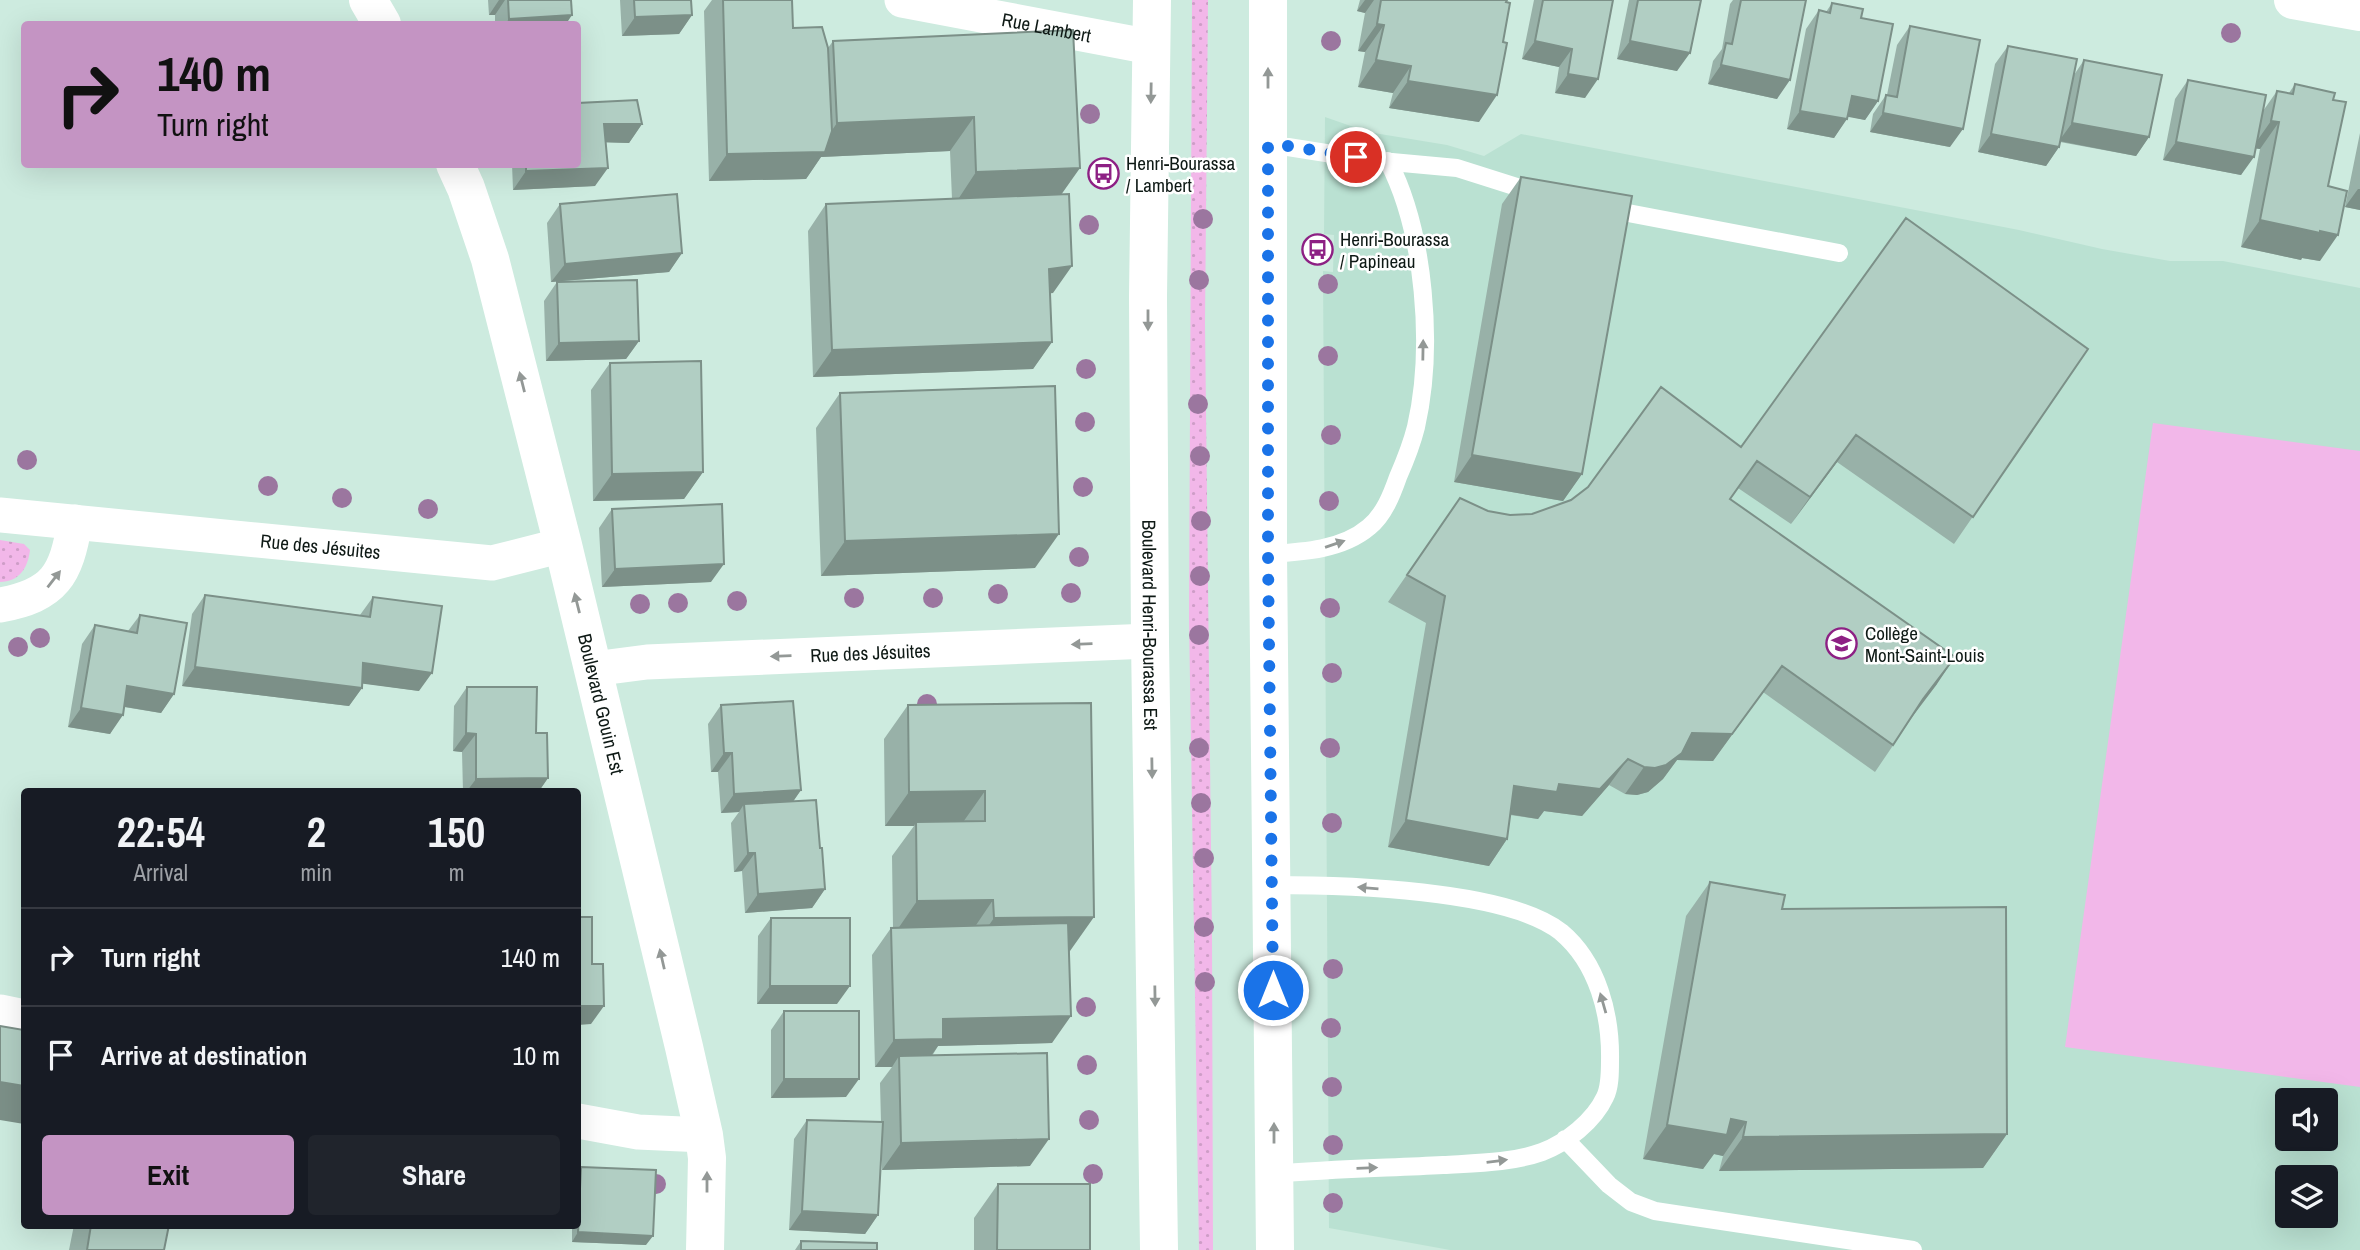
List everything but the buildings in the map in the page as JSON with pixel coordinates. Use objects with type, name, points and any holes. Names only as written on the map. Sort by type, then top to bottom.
[{"type":"main road","points":[[368,0],[380,21]]},
{"type":"main road","name":"Boulevard Henri-Bourassa Est","points":[[1152,0],[1148,297],[1159,1250]]},
{"type":"main road","points":[[1268,0],[1268,555],[1275,1250]]},
{"type":"main road","points":[[2293,0],[2360,12]]},
{"type":"main road","name":"Boulevard Gouin Est","points":[[457,168],[490,259],[563,545],[704,1135],[707,1169],[705,1250]]},
{"type":"street","name":"Rue Lambert","points":[[902,0],[1151,47]]},
{"type":"street","name":"Rue des Jésuites","points":[[0,515],[492,563],[563,545]]},
{"type":"street","points":[[0,606],[23,601],[47,589],[67,561],[75,522]]},
{"type":"street","name":"Rue des Jésuites","points":[[593,669],[660,661],[1150,641]]},
{"type":"street","points":[[0,1012],[21,1016]]},
{"type":"street","points":[[581,1122],[638,1132],[704,1135]]},
{"type":"lane","points":[[1268,146],[1288,146],[1457,168],[1549,198]]},
{"type":"lane","points":[[1268,555],[1318,550],[1340,543],[1371,526],[1388,501],[1416,428],[1424,354],[1422,283],[1408,208],[1388,161]]},
{"type":"lane","points":[[1594,207],[1839,253]]},
{"type":"lane","points":[[1272,885],[1357,887],[1478,901],[1513,909],[1535,918],[1560,931],[1577,949],[1594,975],[1605,1006],[1611,1041],[1610,1074],[1605,1096],[1595,1114],[1565,1139],[1542,1152],[1492,1162],[1274,1174]]},
{"type":"lane","points":[[1565,1139],[1609,1185],[1631,1202],[1655,1211],[1913,1250]]},
{"type":"shaded area","points":[[1192,0],[1208,0],[1205,323],[1213,1250],[1199,1250],[1189,618]]},
{"type":"shaded area","name":"Collège Mont-Saint-Louis","points":[[1325,117],[1368,132],[1447,145],[1484,156],[1521,134],[2019,230],[2102,249],[2170,261],[2223,261],[2360,288],[2360,1250],[1450,1250],[1329,1228],[1323,271],[1333,272],[1334,235],[1324,234]]},
{"type":"shaded area","points":[[2153,423],[2360,451],[2360,1087],[2065,1047]]},
{"type":"shaded area","points":[[0,540],[24,544],[30,550],[21,573],[12,580],[0,582]]},
{"type":"place","name":"Henri-Bourassa / Lambert","points":[[1103,174]]},
{"type":"place","name":"Henri-Bourassa / Papineau","points":[[1317,250]]},
{"type":"place","name":"Collège Mont-Saint-Louis","points":[[1842,644]]},
{"type":"route","points":[[1273,990],[1268,555],[1268,146],[1288,146],[1356,157]]}]
